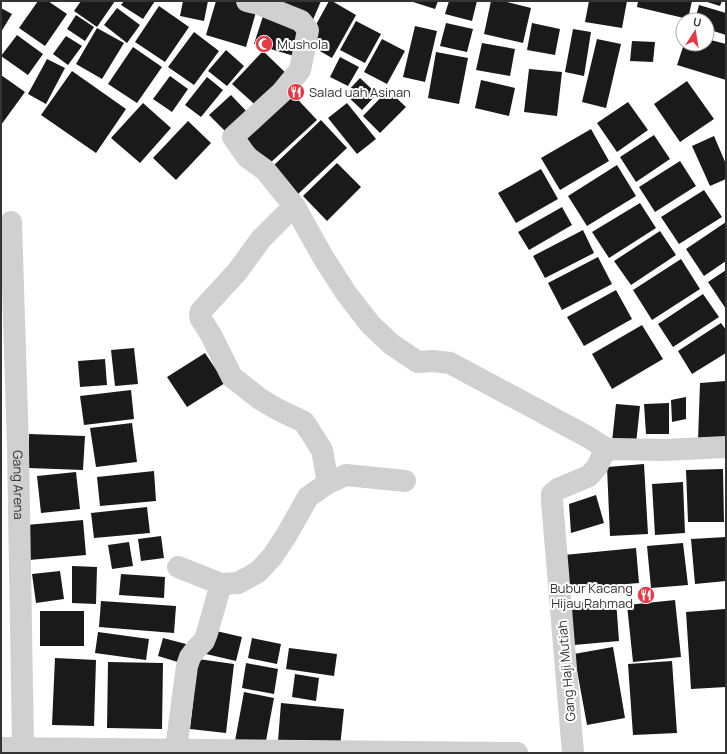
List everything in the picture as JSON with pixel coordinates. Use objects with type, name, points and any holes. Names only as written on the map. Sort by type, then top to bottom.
[{"type":"street","points":[[248,1],[301,21],[308,30],[300,70],[282,92],[233,137],[247,158],[265,170],[295,207],[323,257],[346,293],[370,324],[391,344],[418,362],[433,361],[450,363],[588,437],[608,450],[664,450],[726,447]]},
{"type":"street","points":[[295,207],[261,239],[237,272],[201,311],[200,315],[232,377],[260,399],[304,422],[322,450],[328,483]]},
{"type":"street","name":"Gang Arena","points":[[11,222],[18,448],[23,748]]},
{"type":"street","name":"Gang Haji Mutiah","points":[[573,753],[552,494],[558,489],[589,476],[597,467],[603,454],[608,450]]},
{"type":"street","points":[[178,567],[221,584],[238,583],[258,572],[276,552],[308,497],[328,483],[346,475],[405,481]]},
{"type":"street","points":[[176,749],[187,666],[190,657],[204,641],[221,584]]},
{"type":"street","points":[[1,748],[100,751],[176,749],[517,753]]},
{"type":"building","points":[[38,1],[48,1],[67,14],[45,46],[19,28]]},
{"type":"building","points":[[81,1],[115,1],[97,27],[74,11]]},
{"type":"building","points":[[124,1],[155,1],[143,19],[121,5]]},
{"type":"building","points":[[183,1],[208,1],[204,21],[180,16]]},
{"type":"building","points":[[216,1],[243,1],[258,5],[246,47],[206,35]]},
{"type":"building","points":[[282,1],[321,1],[312,22],[279,8]]},
{"type":"building","points":[[329,1],[332,1],[356,15],[332,58],[306,43]]},
{"type":"building","points":[[410,1],[438,1],[435,9]]},
{"type":"building","points":[[449,1],[477,1],[472,21],[445,14]]},
{"type":"building","points":[[491,1],[503,1],[531,8],[523,43],[484,34]]},
{"type":"building","points":[[589,1],[627,1],[622,28],[585,22]]},
{"type":"building","points":[[638,1],[692,1],[690,12],[675,12],[675,16],[637,7]]},
{"type":"building","points":[[704,1],[722,1],[720,6]]},
{"type":"building","points":[[699,5],[726,13],[726,35],[715,32],[715,12],[697,12]]},
{"type":"building","points":[[159,6],[189,27],[165,62],[135,42]]},
{"type":"building","points":[[1,8],[12,14],[1,32]]},
{"type":"building","points":[[117,8],[140,25],[127,43],[104,25]]},
{"type":"building","points":[[264,13],[303,25],[294,56],[254,44]]},
{"type":"building","points":[[76,15],[94,27],[85,41],[67,29]]},
{"type":"building","points":[[356,21],[381,34],[365,63],[340,50]]},
{"type":"building","points":[[446,23],[473,29],[467,52],[440,46]]},
{"type":"building","points":[[532,23],[560,29],[555,55],[527,50]]},
{"type":"building","points":[[415,26],[437,31],[425,82],[403,77]]},
{"type":"building","points":[[97,28],[124,43],[102,79],[76,64]]},
{"type":"building","points":[[573,29],[591,32],[584,76],[565,72]]},
{"type":"building","points":[[194,32],[219,51],[194,85],[168,67]]},
{"type":"building","points":[[17,35],[43,54],[28,75],[1,56]]},
{"type":"building","points":[[66,36],[82,46],[68,65],[53,54]]},
{"type":"building","points":[[382,39],[405,51],[387,84],[364,72]]},
{"type":"building","points":[[597,39],[621,44],[606,108],[582,102]]},
{"type":"building","points":[[632,41],[655,42],[653,62],[630,61]]},
{"type":"building","points":[[715,41],[726,44],[726,80],[677,65],[681,52],[715,52]]},
{"type":"building","points":[[482,43],[515,49],[510,76],[476,70]]},
{"type":"building","points":[[133,47],[162,67],[137,103],[108,84]]},
{"type":"building","points":[[226,50],[244,66],[227,86],[208,71]]},
{"type":"building","points":[[263,51],[290,77],[260,109],[232,84]]},
{"type":"building","points":[[436,52],[468,58],[459,104],[428,98]]},
{"type":"building","points":[[340,57],[359,67],[348,86],[330,77]]},
{"type":"building","points":[[47,59],[65,68],[46,104],[28,94]]},
{"type":"building","points":[[529,69],[562,72],[557,116],[524,112]]},
{"type":"building","points":[[72,71],[126,109],[96,153],[41,115]]},
{"type":"building","points":[[1,75],[25,92],[1,125]]},
{"type":"building","points":[[170,76],[188,89],[172,112],[153,99]]},
{"type":"building","points":[[207,77],[223,90],[201,117],[185,105]]},
{"type":"building","points":[[360,78],[377,94],[362,110],[345,94]]},
{"type":"building","points":[[481,80],[515,88],[509,116],[475,108]]},
{"type":"building","points":[[687,81],[714,119],[680,142],[654,104]]},
{"type":"building","points":[[288,89],[317,120],[269,164],[240,133]]},
{"type":"building","points":[[388,90],[406,107],[380,133],[363,116]]},
{"type":"building","points":[[231,95],[250,115],[229,135],[209,115]]},
{"type":"building","points":[[628,102],[648,130],[617,152],[597,123]]},
{"type":"building","points":[[143,103],[171,128],[140,163],[111,138]]},
{"type":"building","points":[[347,103],[376,139],[357,154],[328,118]]},
{"type":"building","points":[[321,120],[347,148],[298,194],[272,167]]},
{"type":"building","points":[[188,121],[211,143],[176,180],[153,158]]},
{"type":"building","points":[[591,129],[609,161],[560,190],[541,158]]},
{"type":"building","points":[[654,135],[670,159],[636,182],[620,157]]},
{"type":"building","points":[[714,136],[726,164],[726,179],[710,186],[692,146]]},
{"type":"building","points":[[680,161],[696,186],[655,212],[639,187]]},
{"type":"building","points":[[337,163],[361,187],[327,221],[303,196]]},
{"type":"building","points":[[617,165],[636,196],[587,226],[568,196]]},
{"type":"building","points":[[541,169],[558,199],[516,223],[498,193]]},
{"type":"building","points":[[704,190],[722,217],[679,244],[661,217]]},
{"type":"building","points":[[640,203],[656,228],[609,258],[592,232]]},
{"type":"building","points":[[562,207],[572,225],[529,250],[518,232]]},
{"type":"building","points":[[726,222],[726,261],[704,276],[686,249]]},
{"type":"building","points":[[583,230],[594,253],[545,278],[533,256]]},
{"type":"building","points":[[660,231],[676,255],[631,285],[614,261]]},
{"type":"building","points":[[598,257],[612,284],[562,310],[548,283]]},
{"type":"building","points":[[681,259],[700,289],[652,320],[633,290]]},
{"type":"building","points":[[726,270],[726,309],[708,282]]},
{"type":"building","points":[[616,290],[632,319],[584,346],[567,317]]},
{"type":"building","points":[[703,294],[719,317],[673,347],[658,324]]},
{"type":"building","points":[[721,323],[726,330],[726,353],[692,374],[678,351]]},
{"type":"building","points":[[642,325],[663,359],[612,389],[592,354]]},
{"type":"building","points":[[134,348],[138,384],[115,386],[111,350]]},
{"type":"building","points":[[205,353],[225,383],[187,407],[167,377]]},
{"type":"building","points":[[105,359],[107,385],[80,387],[78,361]]},
{"type":"building","points":[[726,381],[726,440],[698,441],[700,383]]},
{"type":"building","points":[[131,390],[134,419],[84,425],[80,396]]},
{"type":"building","points":[[686,397],[686,419],[672,422],[671,400]]},
{"type":"building","points":[[669,403],[669,434],[646,434],[644,404]]},
{"type":"building","points":[[616,404],[640,406],[636,444],[612,442]]},
{"type":"building","points":[[132,423],[137,462],[96,467],[90,428]]},
{"type":"building","points":[[29,434],[85,436],[83,470],[28,468]]},
{"type":"building","points":[[644,464],[648,534],[610,536],[607,467]]},
{"type":"building","points":[[723,469],[724,522],[688,522],[686,470]]},
{"type":"building","points":[[154,471],[156,501],[100,506],[97,477]]},
{"type":"building","points":[[76,472],[80,509],[41,513],[37,476]]},
{"type":"building","points":[[683,482],[685,533],[655,535],[652,484]]},
{"type":"building","points":[[596,495],[604,523],[571,533],[569,504]]},
{"type":"building","points":[[147,507],[150,533],[94,538],[91,513]]},
{"type":"building","points":[[83,520],[86,555],[29,560],[26,525]]},
{"type":"building","points":[[161,536],[164,558],[141,561],[138,539]]},
{"type":"building","points":[[726,537],[726,581],[695,584],[691,539]]},
{"type":"building","points":[[129,542],[133,566],[112,569],[108,545]]},
{"type":"building","points":[[683,543],[688,585],[651,588],[647,546]]},
{"type":"building","points":[[636,548],[639,583],[567,589],[564,555]]},
{"type":"building","points":[[72,566],[97,567],[96,604],[72,603]]},
{"type":"building","points":[[60,571],[64,599],[36,603],[32,574]]},
{"type":"building","points":[[121,574],[165,577],[164,598],[119,595]]},
{"type":"building","points":[[616,600],[619,641],[574,645],[571,603]]},
{"type":"building","points":[[675,600],[681,657],[633,662],[627,605]]},
{"type":"building","points":[[101,601],[176,606],[174,633],[99,627]]},
{"type":"building","points":[[725,609],[726,687],[691,689],[686,612]]},
{"type":"building","points":[[40,611],[84,611],[84,646],[40,646]]},
{"type":"building","points":[[212,630],[242,637],[236,661],[206,654]]},
{"type":"building","points":[[98,632],[149,639],[146,660],[95,653]]},
{"type":"building","points":[[163,638],[186,644],[181,663],[158,656]]},
{"type":"building","points":[[252,638],[281,644],[277,664],[248,658]]},
{"type":"building","points":[[613,647],[625,718],[587,725],[574,654]]},
{"type":"building","points":[[289,648],[337,654],[334,676],[286,669]]},
{"type":"building","points":[[55,658],[96,660],[94,726],[52,725]]},
{"type":"building","points":[[198,659],[234,664],[226,733],[190,729]]},
{"type":"building","points":[[672,661],[677,733],[633,735],[628,664]]},
{"type":"building","points":[[108,662],[163,663],[162,729],[107,728]]},
{"type":"building","points":[[246,663],[278,669],[274,694],[242,688]]},
{"type":"building","points":[[295,674],[319,678],[316,701],[292,697]]},
{"type":"building","points":[[244,692],[274,698],[265,746],[235,741]]},
{"type":"building","points":[[281,703],[344,709],[340,747],[278,741]]},
{"type":"place","name":"Mushola","points":[[264,44]]},
{"type":"place","name":"Salad uah Asinan","points":[[296,92]]},
{"type":"place","name":"Bubur Kacang Hijau Rahmad","points":[[646,595]]}]
